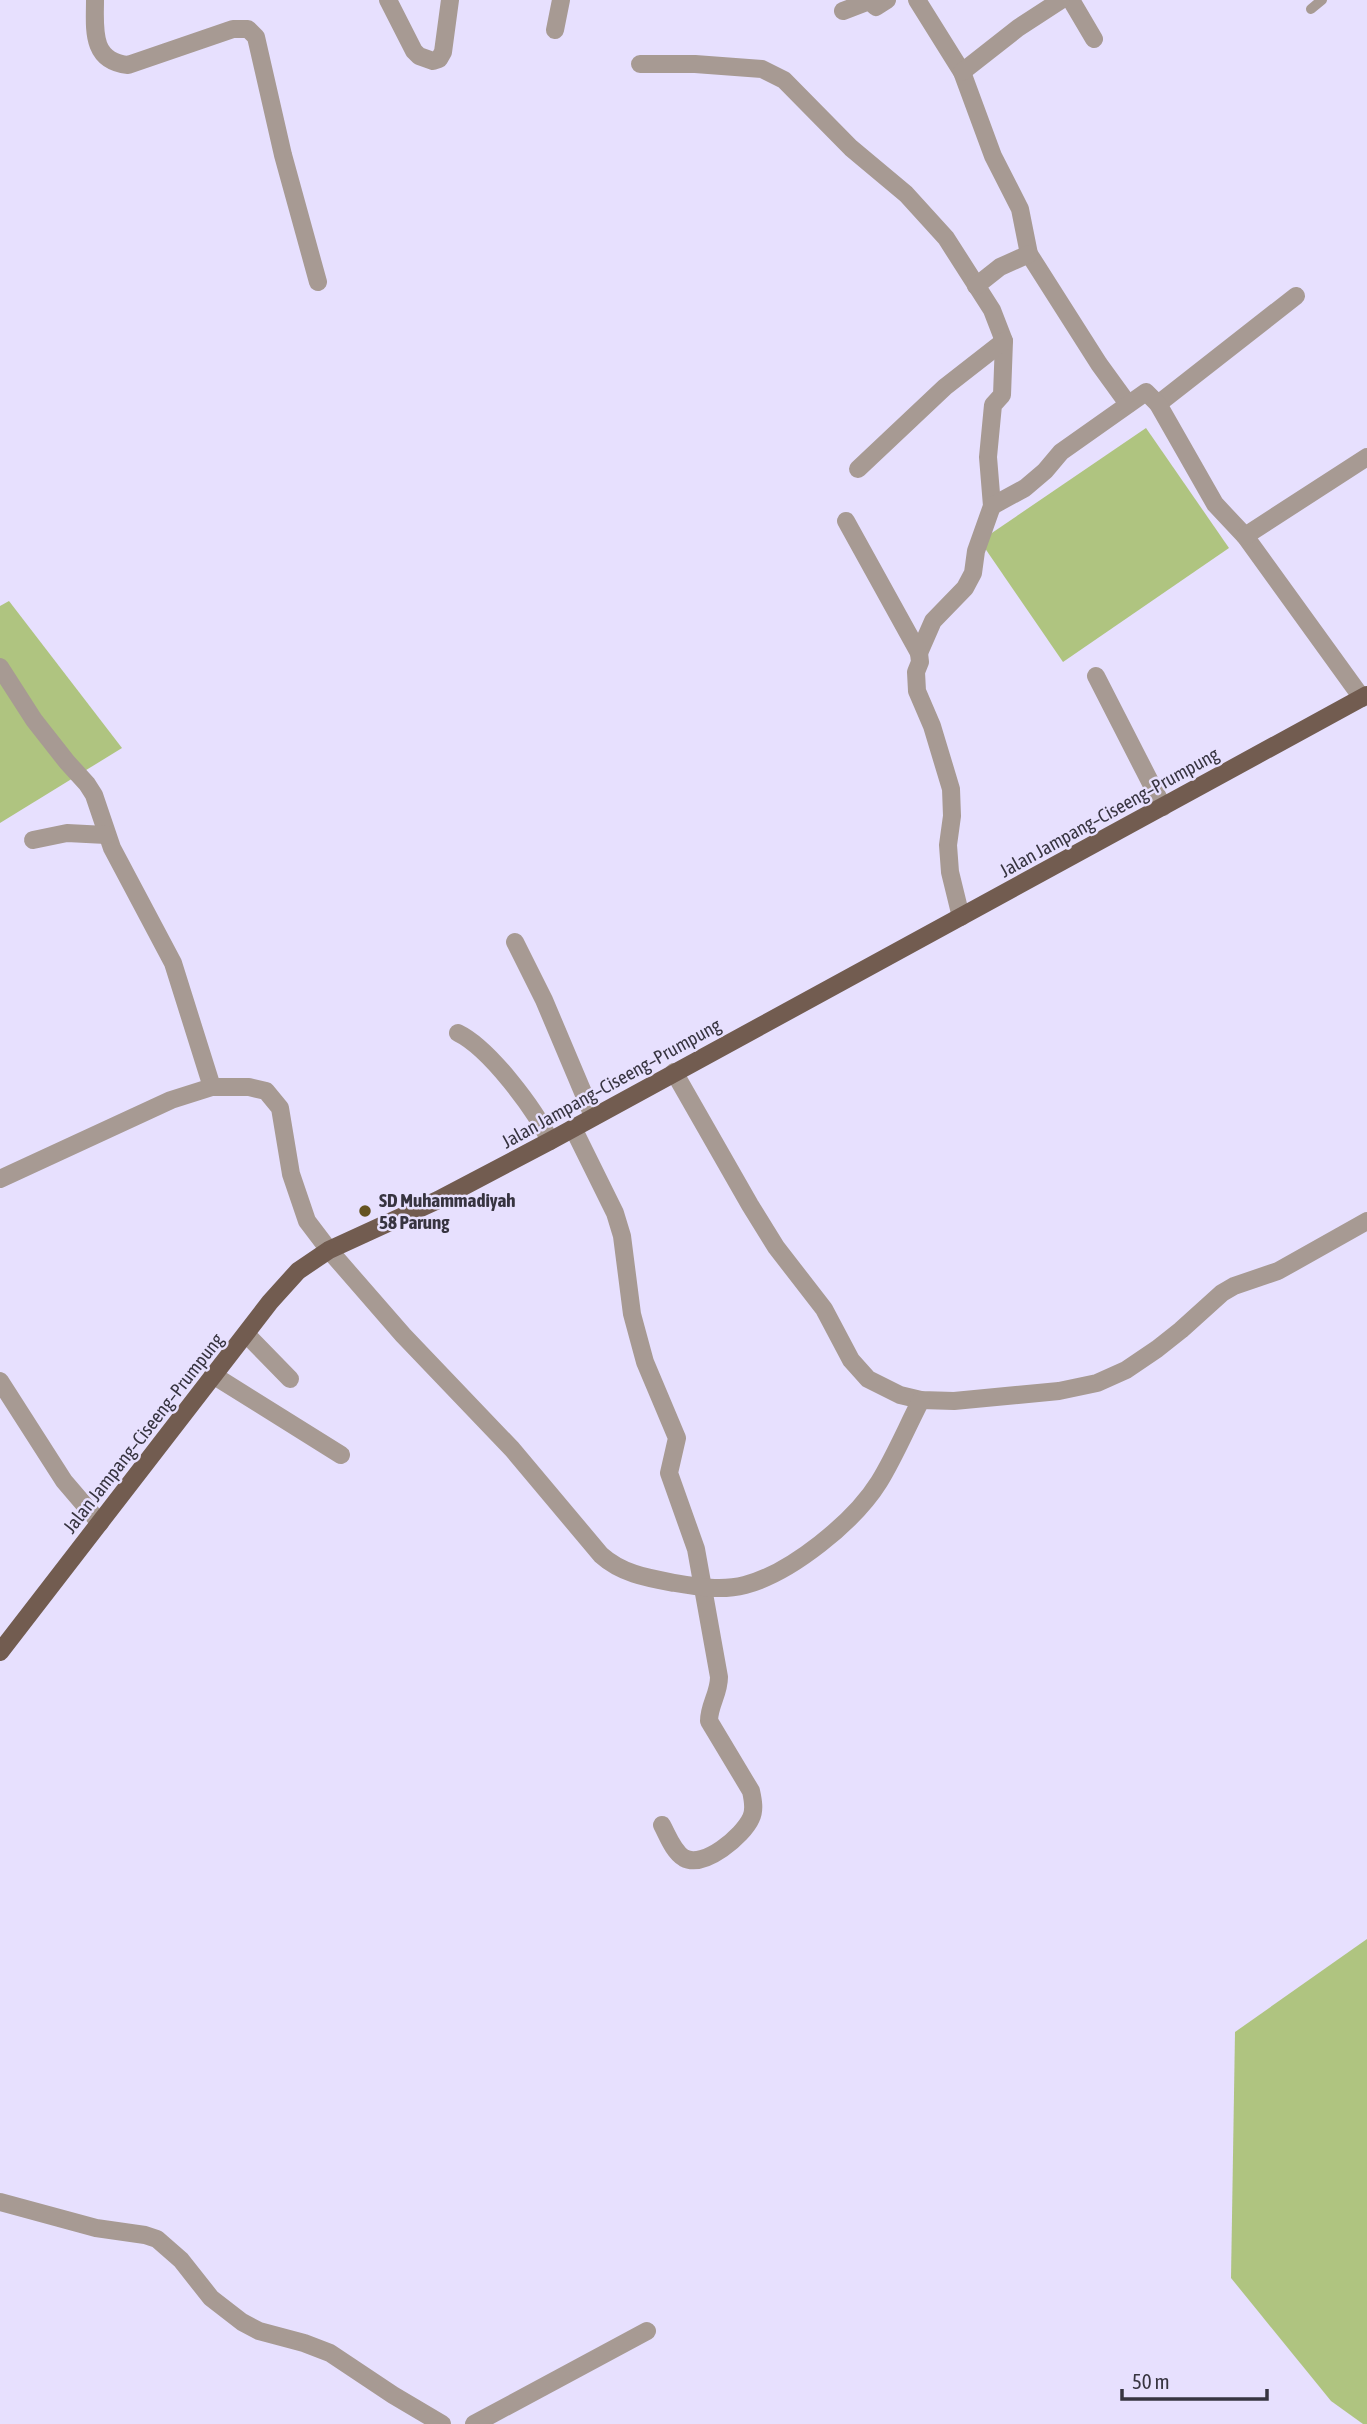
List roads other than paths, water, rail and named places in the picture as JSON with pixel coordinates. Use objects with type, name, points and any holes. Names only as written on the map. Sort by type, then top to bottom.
[{"type":"main road","name":"Jalan Jampang–Ciseeng–Prumpung","points":[[0,1652],[270,1302],[298,1271],[329,1250],[438,1200],[573,1128],[1364,697]]},
{"type":"street","points":[[95,0],[95,38],[104,55],[112,62],[120,64],[128,65],[233,29],[248,29],[257,37],[283,155],[318,282]]},
{"type":"street","points":[[388,0],[414,51],[433,61],[439,59],[443,52],[450,0]]},
{"type":"street","points":[[555,30],[561,0]]},
{"type":"street","points":[[843,11],[869,1],[876,7],[887,0]]},
{"type":"street","points":[[916,0],[962,72],[993,156],[1020,209],[1028,254],[1128,404]]},
{"type":"street","points":[[962,72],[1018,28],[1061,0]]},
{"type":"street","points":[[1071,0],[1094,38]]},
{"type":"street","points":[[640,64],[695,64],[762,69],[784,80],[852,148],[906,194],[946,238],[992,310],[1003,341],[1002,395],[993,405],[988,457],[992,506],[976,551],[973,573],[965,588],[933,621],[919,653]]},
{"type":"street","points":[[976,286],[1000,267],[1028,254]]},
{"type":"street","points":[[1158,404],[1296,296]]},
{"type":"street","points":[[858,470],[945,387],[1003,341]]},
{"type":"street","points":[[992,506],[1025,488],[1045,471],[1061,452],[1146,393],[1158,404],[1215,504],[1245,536],[1364,697]]},
{"type":"street","points":[[1245,536],[1367,457]]},
{"type":"street","points":[[846,521],[919,653],[916,691],[932,726],[951,789],[952,816],[948,845],[950,872],[961,917]]},
{"type":"street","points":[[0,667],[34,720],[87,784],[98,805],[106,835],[173,963],[212,1087]]},
{"type":"street","points":[[1096,676],[1163,807]]},
{"type":"street","points":[[33,840],[67,833],[106,835]]},
{"type":"street","points":[[515,942],[544,1000],[593,1116]]},
{"type":"street","points":[[458,1033],[467,1037],[485,1055],[524,1100],[550,1140]]},
{"type":"street","points":[[674,1072],[750,1205],[776,1247],[824,1309],[851,1360],[869,1379],[900,1395],[920,1401],[954,1401],[1059,1391],[1097,1383],[1126,1370],[1157,1349],[1222,1293],[1234,1286],[1278,1271],[1367,1221]]},
{"type":"street","points":[[0,1179],[171,1100],[212,1087],[249,1087],[266,1091],[281,1108],[291,1174],[301,1208],[307,1221],[329,1250],[430,1365],[512,1449],[573,1525],[610,1563],[645,1577],[702,1588],[743,1586],[805,1555],[846,1523],[878,1483],[920,1401]]},
{"type":"street","points":[[573,1128],[615,1213],[622,1236],[632,1314],[645,1362],[677,1438],[669,1473],[696,1549],[719,1678],[718,1693],[711,1707],[709,1721],[751,1791],[754,1808],[752,1818],[732,1841],[706,1858],[698,1860],[690,1861],[679,1854],[663,1825]]},
{"type":"street","points":[[246,1334],[290,1379]]},
{"type":"street","points":[[213,1376],[341,1455]]},
{"type":"street","points":[[0,1381],[64,1481],[100,1523]]},
{"type":"street","points":[[0,2202],[96,2228],[157,2239],[173,2250],[211,2298],[242,2322],[260,2331],[330,2353],[442,2424]]},
{"type":"street","points":[[474,2424],[647,2331]]},
{"type":"lane","points":[[1311,9],[1322,0]]},
{"type":"place","name":"SD Muhammadiyah 58 Parung","points":[[365,1211]]}]
